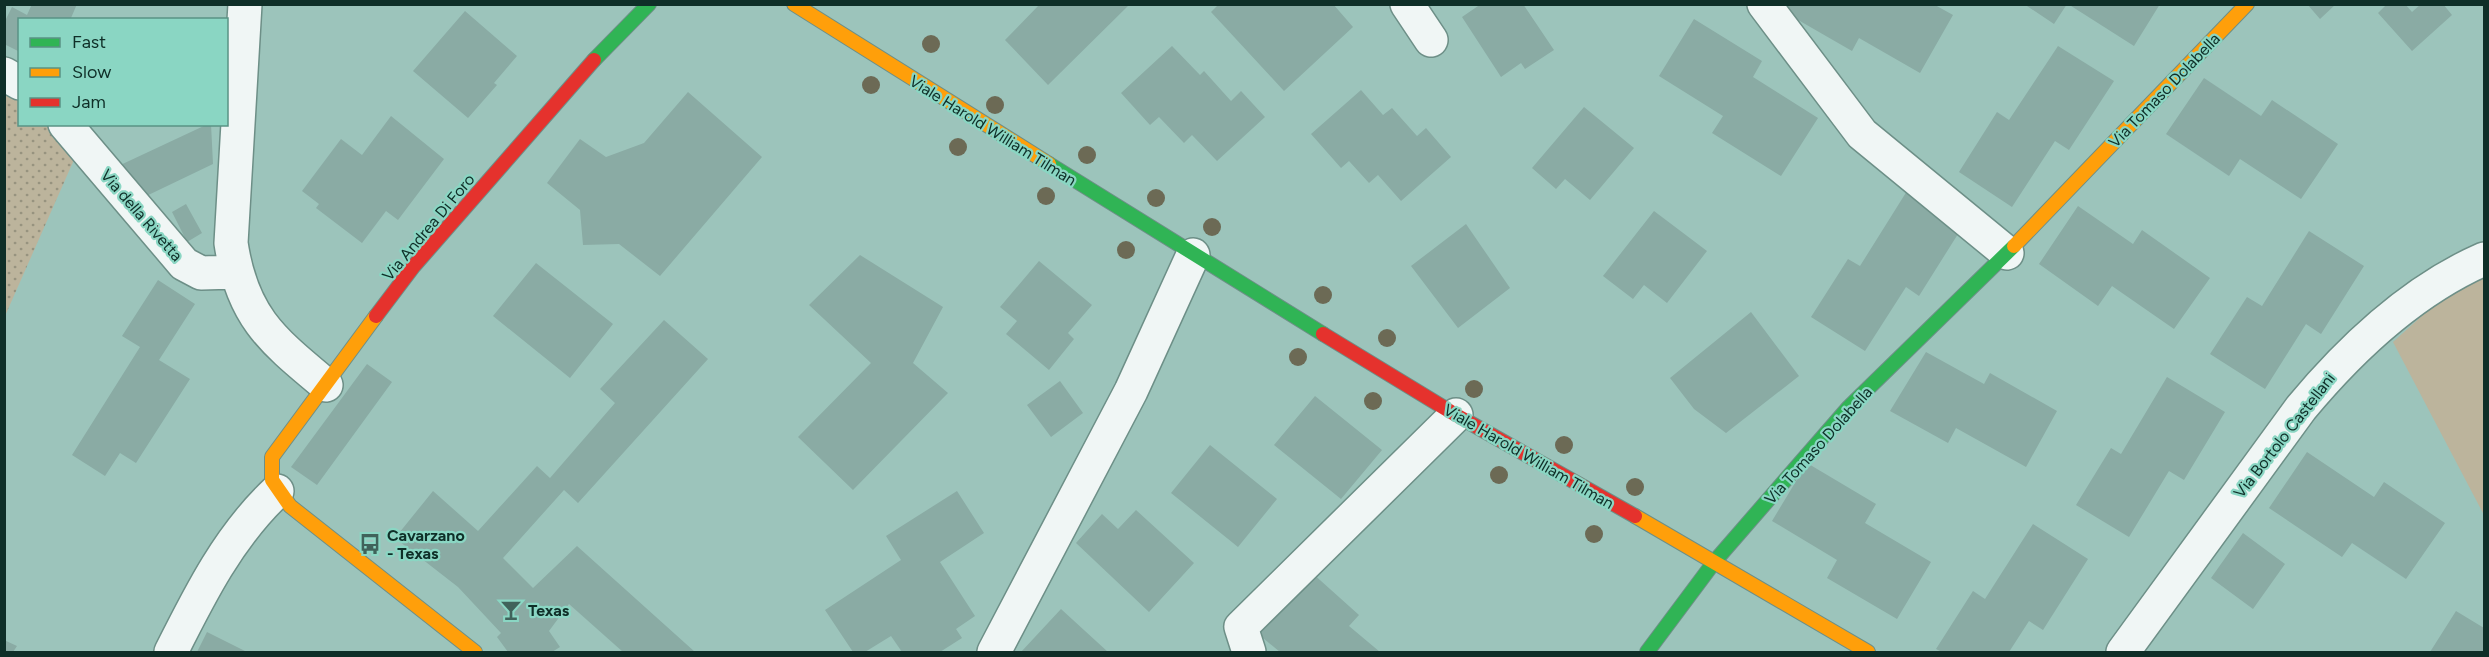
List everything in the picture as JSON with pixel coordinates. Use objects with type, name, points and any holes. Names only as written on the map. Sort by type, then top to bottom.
[{"type":"street","points":[[245,4],[231,243],[235,272],[257,320],[274,342],[326,386]]},
{"type":"street","name":"Via Andrea Di Foro","points":[[277,491],[272,480],[272,457],[413,267],[579,75],[649,4]]},
{"type":"street","name":"Viale Harold William Tilman","points":[[794,4],[1193,255],[1456,415],[1715,561],[1868,652]]},
{"type":"street","points":[[1407,4],[1431,40]]},
{"type":"street","points":[[1764,4],[1862,134],[2007,253]]},
{"type":"street","name":"Via Tomaso Dolabella","points":[[1647,652],[1715,561],[1848,408],[2007,253],[2247,4]]},
{"type":"street","points":[[4,74],[18,82]]},
{"type":"street","name":"Via della Rivetta","points":[[67,126],[184,264],[201,273],[235,272]]},
{"type":"street","points":[[994,652],[1131,391],[1193,255]]},
{"type":"street","name":"Via Bortolo Castellani","points":[[2123,652],[2301,408],[2329,375],[2374,330],[2411,302],[2484,260]]},
{"type":"street","points":[[1249,652],[1242,627],[1456,415]]},
{"type":"street","points":[[171,652],[202,589],[238,534],[253,513],[277,491],[290,506],[475,652]]},
{"type":"shaded area","points":[[4,88],[18,95],[18,126],[54,126],[77,153],[5,316]]},
{"type":"shaded area","points":[[2484,276],[2484,515],[2393,342],[2445,295]]},
{"type":"building","points":[[32,4],[77,4],[71,18],[18,18],[18,51],[4,44],[4,23],[12,7],[27,15]]},
{"type":"building","points":[[1040,4],[1130,4],[1048,85],[1005,40]]},
{"type":"building","points":[[1219,4],[1333,4],[1353,27],[1284,91],[1211,12]]},
{"type":"building","points":[[1481,4],[1523,4],[1554,50],[1525,69],[1521,63],[1501,77],[1462,17]]},
{"type":"building","points":[[2024,4],[2067,4],[2054,24]]},
{"type":"building","points":[[2068,4],[2160,4],[2134,46]]},
{"type":"building","points":[[2307,4],[2336,4],[2320,19]]},
{"type":"building","points":[[2387,4],[2405,4],[2412,12],[2421,4],[2443,4],[2452,15],[2412,51],[2378,13]]},
{"type":"building","points":[[1782,5],[1935,5],[1953,15],[1920,73],[1859,38],[1852,51],[1779,9]]},
{"type":"building","points":[[465,11],[517,56],[494,83],[497,85],[468,118],[413,71]]},
{"type":"building","points":[[1694,19],[1762,61],[1753,77],[1818,118],[1781,176],[1712,133],[1723,116],[1659,76]]},
{"type":"building","points":[[1172,46],[1200,75],[1204,71],[1231,101],[1241,91],[1265,117],[1217,161],[1192,135],[1184,143],[1159,117],[1150,125],[1121,93]]},
{"type":"building","points":[[2058,46],[2114,81],[2069,150],[2055,141],[2012,207],[1959,172],[1997,112],[2009,120]]},
{"type":"building","points":[[2204,78],[2261,116],[2272,100],[2338,144],[2301,199],[2240,159],[2229,176],[2166,134]]},
{"type":"building","points":[[1361,90],[1383,115],[1392,108],[1417,136],[1426,128],[1451,157],[1401,201],[1378,175],[1369,183],[1349,161],[1341,168],[1311,134]]},
{"type":"building","points":[[688,92],[762,157],[660,276],[619,244],[583,245],[580,210],[547,183],[580,139],[606,157],[644,143]]},
{"type":"building","points":[[1584,107],[1634,148],[1590,200],[1565,179],[1556,189],[1532,168]]},
{"type":"building","points":[[391,116],[444,159],[398,220],[386,211],[362,243],[316,208],[319,204],[302,191],[341,139],[362,155]]},
{"type":"building","points":[[204,126],[211,126],[213,164],[140,199],[114,168]]},
{"type":"building","points":[[1907,191],[1963,226],[1919,296],[1906,287],[1865,351],[1811,317],[1848,259],[1860,266]]},
{"type":"building","points":[[186,204],[202,233],[187,242],[172,212]]},
{"type":"building","points":[[2078,206],[2133,244],[2142,230],[2210,278],[2174,329],[2112,286],[2098,306],[2039,264]]},
{"type":"building","points":[[1654,211],[1707,251],[1667,303],[1644,285],[1633,299],[1603,276]]},
{"type":"building","points":[[1466,224],[1510,288],[1458,328],[1411,266]]},
{"type":"building","points":[[2309,231],[2364,266],[2321,334],[2306,324],[2265,389],[2210,354],[2247,297],[2262,306]]},
{"type":"building","points":[[860,255],[943,307],[913,363],[948,393],[853,490],[798,437],[871,363],[809,305]]},
{"type":"building","points":[[1039,261],[1092,305],[1068,333],[1074,339],[1049,370],[1006,334],[1017,321],[1000,307]]},
{"type":"building","points":[[536,263],[613,324],[570,378],[493,316]]},
{"type":"building","points":[[158,280],[195,304],[159,360],[190,379],[136,463],[120,453],[105,476],[72,455],[140,347],[122,336]]},
{"type":"building","points":[[1751,312],[1799,376],[1726,433],[1694,409],[1670,378]]},
{"type":"building","points":[[664,320],[708,359],[578,503],[564,490],[503,558],[533,588],[577,546],[695,652],[623,652],[569,604],[549,631],[560,647],[552,652],[508,652],[497,637],[501,633],[458,587],[395,538],[433,491],[478,531],[537,466],[550,478],[615,403],[600,389]]},
{"type":"building","points":[[1926,352],[1984,384],[1990,373],[2057,411],[2026,467],[1956,428],[1948,443],[1890,411]]},
{"type":"building","points":[[367,364],[392,382],[317,485],[291,467]]},
{"type":"building","points":[[2167,377],[2225,412],[2184,480],[2169,471],[2129,537],[2076,505],[2111,448],[2121,454]]},
{"type":"building","points":[[1060,381],[1083,413],[1051,437],[1027,405]]},
{"type":"building","points":[[1315,396],[1382,450],[1341,499],[1274,445]]},
{"type":"building","points":[[1210,445],[1277,499],[1238,547],[1171,493]]},
{"type":"building","points":[[2307,452],[2374,497],[2384,482],[2445,523],[2406,579],[2352,543],[2342,557],[2269,508]]},
{"type":"building","points":[[1807,463],[1876,504],[1865,523],[1931,562],[1897,619],[1827,578],[1837,560],[1772,521]]},
{"type":"building","points":[[957,491],[984,533],[940,562],[975,616],[956,629],[962,638],[940,652],[902,652],[891,636],[865,652],[853,652],[825,610],[901,560],[886,536]]},
{"type":"building","points":[[1136,510],[1194,563],[1149,612],[1076,543],[1102,514],[1118,529]]},
{"type":"building","points":[[2033,524],[2088,559],[2043,630],[2029,621],[2009,652],[1942,652],[1936,649],[1973,591],[1985,599]]},
{"type":"building","points":[[2243,533],[2285,564],[2253,609],[2211,578]]},
{"type":"building","points":[[1311,572],[1359,615],[1349,626],[1380,652],[1280,652],[1257,633]]},
{"type":"building","points":[[1061,609],[1108,652],[1021,652]]},
{"type":"building","points":[[2456,611],[2484,628],[2484,652],[2430,652]]},
{"type":"building","points":[[207,632],[247,652],[197,652]]},
{"type":"building","points":[[4,640],[17,646],[13,652],[4,652]]},
{"type":"traffic: fast","points":[[594,60],[649,4]]},
{"type":"traffic: fast","points":[[1049,164],[1323,334]]},
{"type":"traffic: fast","points":[[1647,652],[1715,561],[1848,408],[2014,246]]},
{"type":"traffic: slow","points":[[794,4],[1049,164]]},
{"type":"traffic: slow","points":[[2014,246],[2247,4]]},
{"type":"traffic: slow","points":[[376,316],[272,457],[272,480],[290,506],[475,652]]},
{"type":"traffic: slow","points":[[1635,516],[1868,652]]},
{"type":"traffic: jam","points":[[376,316],[413,267],[594,60]]},
{"type":"traffic: jam","points":[[1323,334],[1456,415],[1635,516]]},
{"type":"place","name":"Cavarzano - Texas","points":[[370,544]]},
{"type":"place","name":"Texas","points":[[511,610]]}]
